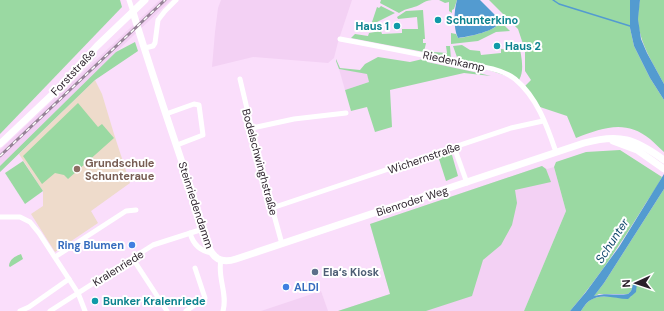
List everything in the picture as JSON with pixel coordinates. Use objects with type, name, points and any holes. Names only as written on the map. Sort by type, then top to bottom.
[{"type":"main road","name":"Forststraße","points":[[0,144],[58,89],[97,46],[145,0]]},
{"type":"main road","name":"Steinriedendamm","points":[[133,12],[207,244],[212,253],[221,260]]},
{"type":"main road","name":"Bienroder Weg","points":[[221,260],[234,260],[586,142],[603,139],[628,146],[659,159],[664,169]]},
{"type":"street","name":"Steinriedendamm","points":[[129,0],[133,12]]},
{"type":"street","points":[[144,48],[153,46],[156,43],[158,20],[176,0]]},
{"type":"street","name":"Riedenkamp","points":[[340,39],[482,67],[508,74],[528,92],[537,106],[543,121]]},
{"type":"street","name":"Bodelschwinghstraße","points":[[240,79],[260,168],[282,244]]},
{"type":"street","points":[[166,114],[194,104],[199,105],[203,135],[176,146]]},
{"type":"street","points":[[252,128],[294,119],[346,113]]},
{"type":"street","points":[[543,121],[556,152]]},
{"type":"street","name":"Wichernstraße","points":[[272,208],[525,124],[543,121]]},
{"type":"street","points":[[454,147],[467,183]]},
{"type":"street","points":[[55,257],[126,211],[136,210]]},
{"type":"street","points":[[0,216],[20,217],[30,222],[70,279],[78,293],[85,311]]},
{"type":"street","name":"Kralenriede","points":[[50,311],[153,246],[203,229]]},
{"type":"street","points":[[190,233],[198,247],[212,253]]},
{"type":"street","points":[[133,259],[167,311]]},
{"type":"street","points":[[221,260],[221,278],[225,300],[223,311]]},
{"type":"street","points":[[186,311],[205,298],[195,268]]},
{"type":"street","points":[[20,311],[30,309],[70,279]]},
{"type":"shaded area","points":[[160,0],[171,0],[116,52],[0,172],[0,150]]},
{"type":"shaded area","points":[[221,0],[352,0],[334,58],[328,63],[253,57],[212,67],[218,8]]},
{"type":"shaded area","points":[[339,69],[367,73],[369,82],[345,90]]},
{"type":"shaded area","name":"Grundschule Schunteraue","points":[[95,80],[102,94],[130,183],[91,211],[98,223],[55,252],[31,214],[43,206],[43,191],[19,154]]},
{"type":"shaded area","points":[[542,166],[547,169],[554,167],[566,211],[524,311],[338,311],[390,294],[370,224]]},
{"type":"shaded area","points":[[321,291],[328,311],[261,311]]},
{"type":"green space","points":[[0,0],[120,0],[122,7],[0,134]]},
{"type":"green space","points":[[381,0],[432,0],[426,1],[399,13],[380,3]]},
{"type":"green space","points":[[439,0],[457,0],[452,13],[449,11],[449,2],[445,3]]},
{"type":"green space","points":[[489,0],[630,0],[630,28],[634,46],[650,78],[664,100],[664,152],[641,133],[623,127],[614,127],[595,131],[576,138],[567,116],[540,107],[525,86],[531,80],[525,71],[525,50],[518,29]]},
{"type":"green space","points":[[640,0],[664,0],[664,84],[647,53],[641,36],[638,19]]},
{"type":"green space","points":[[381,6],[395,13],[371,25],[377,7],[379,8]]},
{"type":"green space","points":[[423,10],[425,39],[423,39],[423,43],[426,43],[424,52],[351,38],[355,34],[368,36],[369,33],[381,31],[382,34],[402,33],[402,29],[418,29],[417,17],[398,19],[397,17],[406,11]]},
{"type":"green space","points":[[501,22],[510,31],[496,32],[478,41],[451,44],[451,33],[456,34],[458,38],[469,36],[488,31]]},
{"type":"green space","points":[[135,42],[138,51],[95,80],[0,172],[0,166],[116,52]]},
{"type":"green space","points":[[519,44],[522,72],[519,80],[458,60],[453,46],[462,45],[470,50],[480,51],[481,55],[501,53],[501,49],[514,50],[514,45]]},
{"type":"green space","points":[[446,46],[450,46],[451,59],[432,55],[430,50],[434,52],[447,53]]},
{"type":"green space","points":[[378,57],[410,62],[427,58],[427,62],[491,76],[464,73],[390,90],[392,127],[375,132],[367,107],[351,111],[345,90],[369,82],[367,74],[339,69],[336,59],[340,68],[360,70],[365,64]]},
{"type":"green space","points":[[78,103],[98,127],[102,124],[114,138],[68,179],[64,175],[55,173],[42,184],[23,156]]},
{"type":"green space","points":[[620,150],[662,177],[657,186],[607,262],[570,311],[524,311],[566,211],[554,167],[556,162],[586,152]]},
{"type":"green space","points":[[448,154],[452,155],[458,176],[446,181],[438,156]]},
{"type":"green space","points":[[23,161],[43,191],[25,204],[5,173]]},
{"type":"green space","points":[[542,166],[546,169],[551,182],[515,190],[517,203],[512,225],[501,245],[483,260],[472,296],[426,311],[338,311],[390,294],[370,224]]},
{"type":"green space","points":[[664,189],[664,311],[581,311],[589,301],[594,298],[631,297],[634,282],[631,291],[628,294],[599,294],[593,297],[604,283]]},
{"type":"green space","points":[[21,254],[23,259],[10,267],[9,264],[11,260]]},
{"type":"water","points":[[457,0],[480,0],[501,21],[498,25],[488,31],[458,38],[454,19]]},
{"type":"water","points":[[630,0],[640,0],[638,19],[641,39],[664,84],[664,100],[650,78],[634,46],[630,28]]},
{"type":"water","points":[[664,174],[664,189],[604,283],[594,296],[603,294],[628,294],[631,291],[634,282],[637,283],[636,292],[628,299],[603,296],[594,298],[588,302],[581,311],[570,311],[619,247]]},
{"type":"waterway","points":[[553,0],[559,4],[630,26]]},
{"type":"railway","points":[[0,156],[165,0]]},
{"type":"place","name":"Schunterkino","points":[[438,20]]},
{"type":"place","name":"Haus 1","points":[[397,26]]},
{"type":"place","name":"Haus 2","points":[[497,46]]},
{"type":"place","name":"Grundschule Schunteraue","points":[[77,169]]},
{"type":"place","name":"Ring Blumen","points":[[132,245]]},
{"type":"place","name":"Ela‘s Kiosk","points":[[315,272]]},
{"type":"place","name":"ALDI","points":[[286,287]]},
{"type":"place","name":"Bunker Kralenriede","points":[[95,301]]},
{"type":"water label","name":"Schunter","points":[[612,241]]}]
